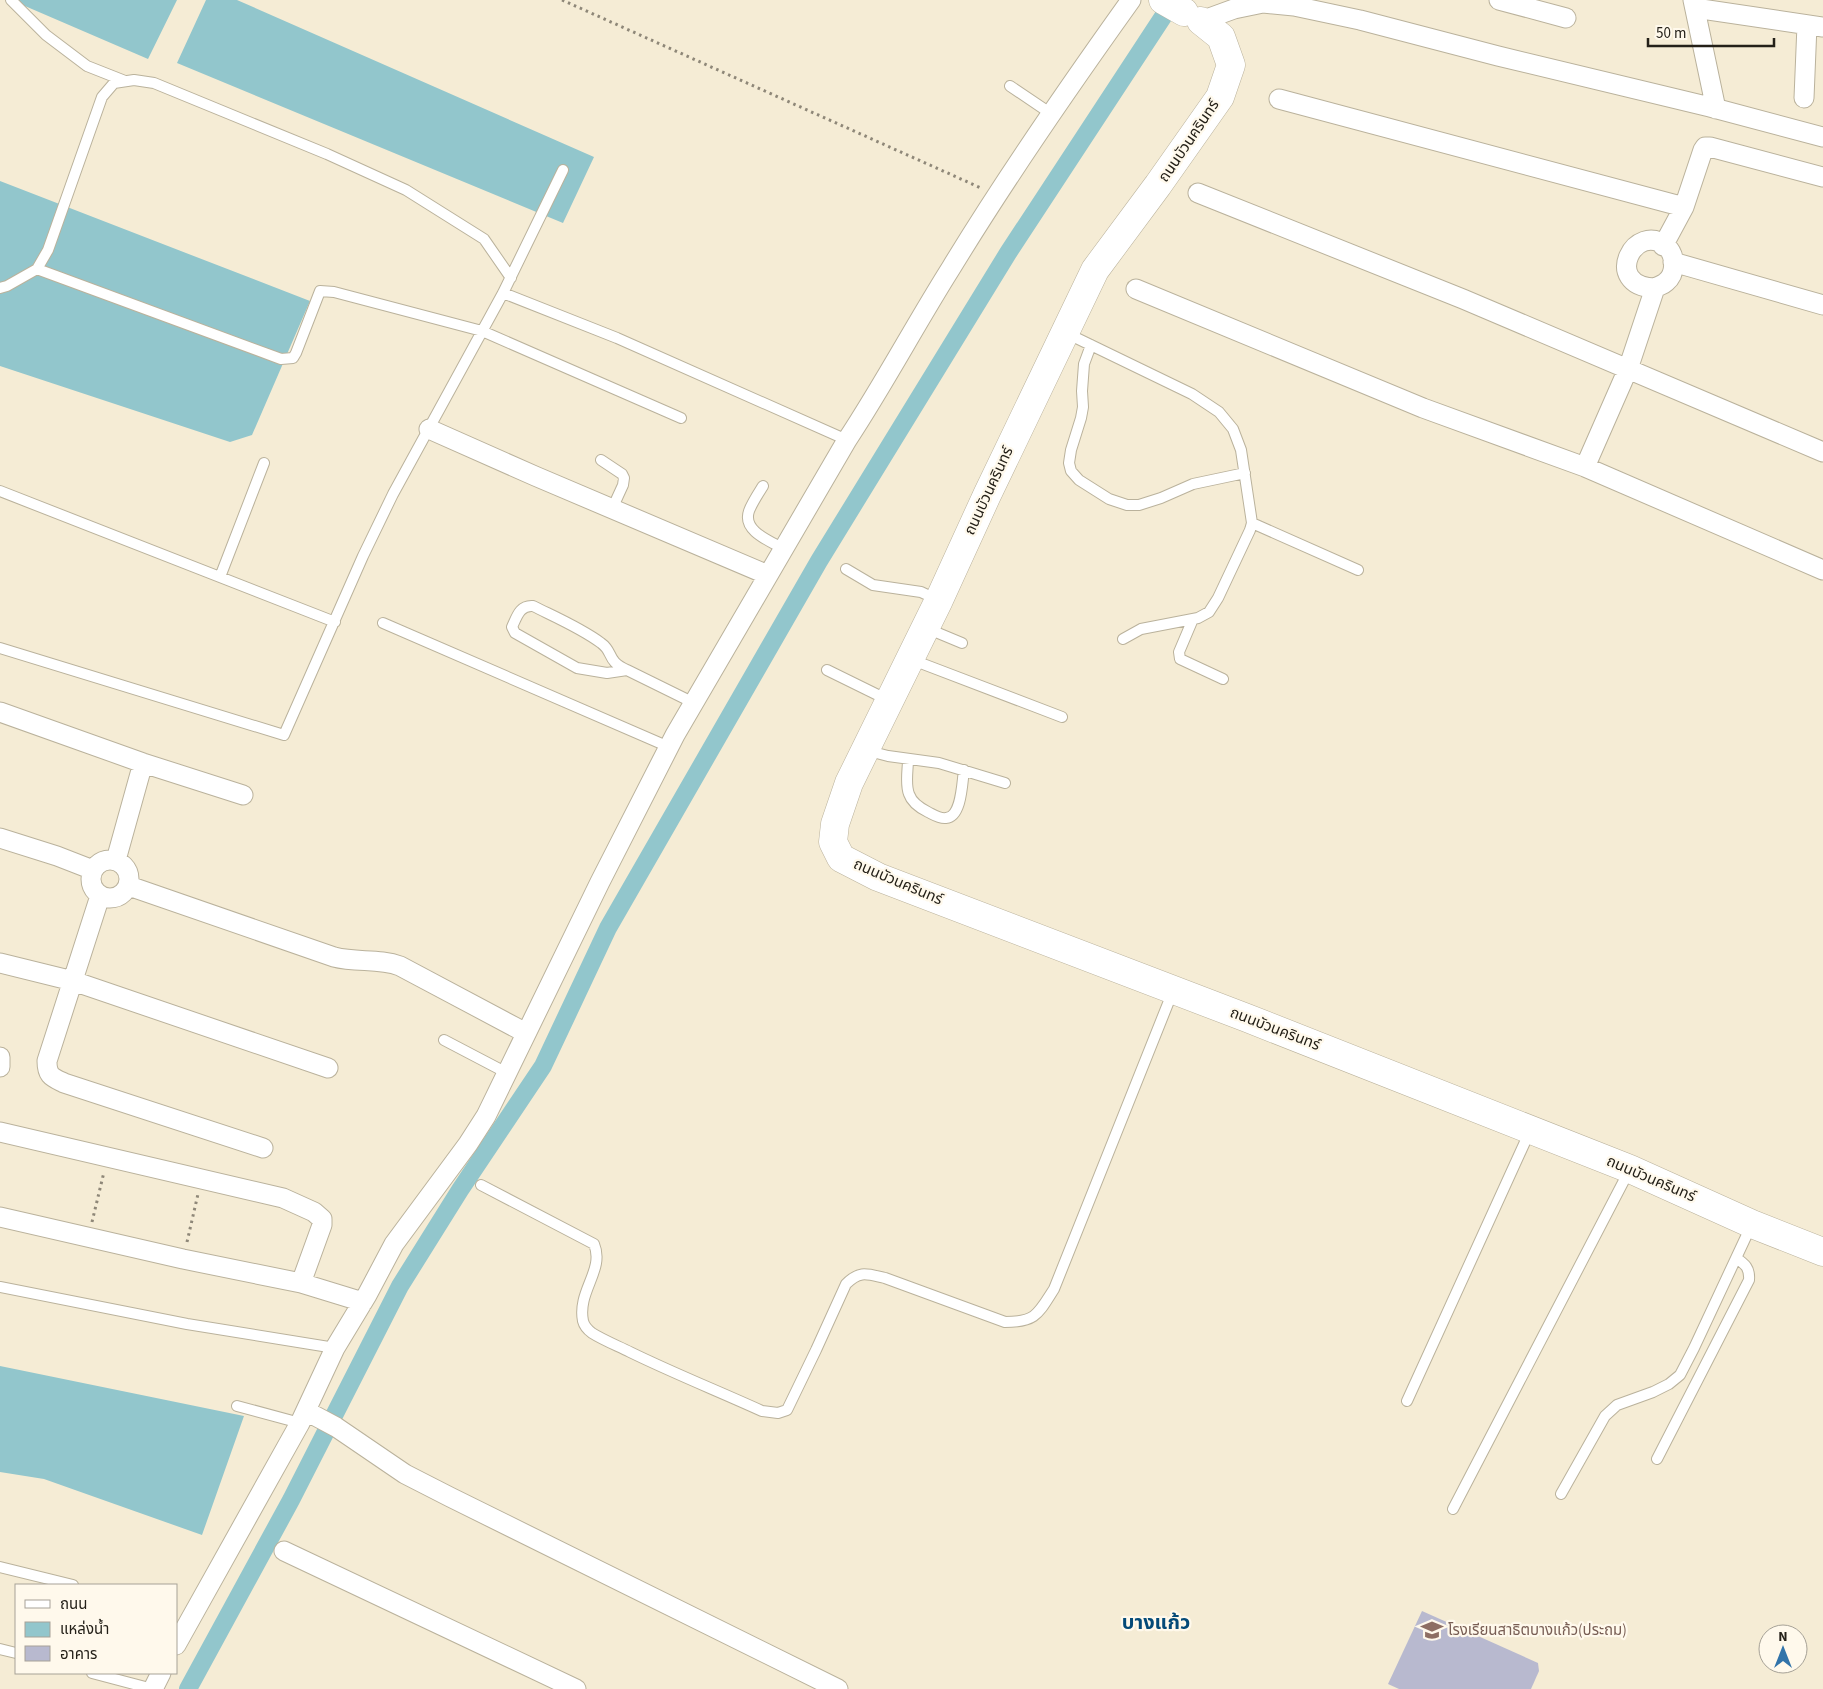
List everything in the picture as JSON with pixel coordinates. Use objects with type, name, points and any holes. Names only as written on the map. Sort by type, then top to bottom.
[{"type":"street","points":[[178,1641],[304,1415],[336,1348],[394,1244],[468,1144],[486,1116],[600,882],[669,748],[768,575],[950,268],[1050,113],[1131,0]]},
{"type":"street","points":[[1499,0],[1528,4],[1566,18]]},
{"type":"street","points":[[1183,11],[1234,9],[1263,3],[1294,6],[1360,20],[1823,137]]},
{"type":"street","points":[[1716,109],[1694,4],[1815,26],[1804,98]]},
{"type":"street","name":"ถนนบัวนครินทร์","points":[[1183,11],[1221,36],[1231,65],[1220,97],[1095,270],[849,782],[835,824],[834,842],[841,858],[878,877],[1630,1169],[1752,1224],[1823,1252]]},
{"type":"street","points":[[1279,98],[1684,207]]},
{"type":"street","points":[[1664,246],[1684,207],[1705,147],[1823,177]]},
{"type":"street","points":[[1198,192],[1463,299],[1823,452]]},
{"type":"street","points":[[1644,241],[1657,242],[1664,246],[1668,248],[1674,259],[1673,272],[1666,282],[1655,288],[1643,287],[1632,281],[1626,270],[1627,257],[1634,247],[1644,241]]},
{"type":"street","points":[[1673,262],[1823,305]]},
{"type":"street","points":[[1585,468],[1628,369],[1655,288]]},
{"type":"street","points":[[1136,289],[1423,408],[1585,468],[1823,570]]},
{"type":"street","points":[[429,429],[768,575]]},
{"type":"street","points":[[0,712],[143,763],[243,795]]},
{"type":"street","points":[[116,860],[143,763]]},
{"type":"street","points":[[0,838],[57,856],[93,870]]},
{"type":"street","points":[[102,860],[116,860],[123,863],[128,870],[129,886],[117,897],[108,898],[100,896],[94,891],[91,884],[90,876],[93,870],[102,860]]},
{"type":"street","points":[[129,886],[334,957],[349,961],[386,961],[400,966],[526,1033]]},
{"type":"street","points":[[100,896],[47,1061],[47,1070],[52,1077],[64,1083],[263,1148]]},
{"type":"street","points":[[0,963],[73,981],[328,1068]]},
{"type":"street","points":[[0,1057],[0,1067]]},
{"type":"street","points":[[0,1132],[282,1198],[314,1212],[322,1219],[322,1225],[301,1283]]},
{"type":"street","points":[[0,1217],[183,1259],[301,1283],[363,1302]]},
{"type":"street","points":[[304,1415],[336,1427],[405,1474],[838,1689]]},
{"type":"street","points":[[284,1551],[576,1689]]},
{"type":"street","points":[[153,1689],[161,1674]]},
{"type":"lane","points":[[11,0],[46,35],[87,66],[126,81]]},
{"type":"lane","points":[[0,288],[37,269],[48,250],[102,97],[114,83],[134,80],[154,83],[327,154],[406,190],[484,239],[510,278]]},
{"type":"lane","points":[[1010,86],[1050,113]]},
{"type":"lane","points":[[0,648],[284,735],[393,494],[503,293],[563,170]]},
{"type":"lane","points":[[37,269],[281,359],[293,358],[296,353],[320,291],[334,292],[482,331],[681,418]]},
{"type":"lane","points":[[503,293],[617,338],[847,440]]},
{"type":"lane","points":[[1066,333],[1192,394],[1219,412],[1233,429],[1242,450],[1252,523],[1218,598],[1209,612],[1198,618],[1155,625],[1141,629],[1123,639]]},
{"type":"lane","points":[[1090,345],[1083,372],[1083,407],[1069,463],[1070,471],[1079,480],[1109,499],[1127,504],[1139,504],[1201,482],[1245,473]]},
{"type":"lane","points":[[601,460],[622,474],[624,478],[623,485],[612,509]]},
{"type":"lane","points":[[220,577],[264,463]]},
{"type":"lane","points":[[763,486],[749,512],[748,520],[755,532],[784,549]]},
{"type":"lane","points":[[0,491],[335,622]]},
{"type":"lane","points":[[1252,523],[1358,570]]},
{"type":"lane","points":[[846,569],[873,585],[921,592],[938,600]]},
{"type":"lane","points":[[627,670],[606,673],[577,668],[515,633],[512,626],[524,606],[533,606],[603,644],[612,661],[617,666],[627,670],[694,703]]},
{"type":"lane","points":[[1193,619],[1178,655],[1180,659],[1223,679]]},
{"type":"lane","points":[[383,624],[669,748]]},
{"type":"lane","points":[[925,627],[962,642]]},
{"type":"lane","points":[[910,658],[1062,717]]},
{"type":"lane","points":[[827,670],[889,701]]},
{"type":"lane","points":[[864,750],[939,764],[1006,783]]},
{"type":"lane","points":[[908,759],[908,792],[910,799],[918,807],[939,817],[948,818],[958,810],[964,770]]},
{"type":"lane","points":[[481,1185],[594,1244],[598,1253],[597,1266],[586,1288],[582,1309],[584,1323],[591,1332],[651,1362],[762,1411],[778,1413],[786,1410],[846,1284],[854,1276],[866,1273],[885,1278],[1005,1322],[1022,1322],[1039,1313],[1054,1289],[1173,990]]},
{"type":"lane","points":[[444,1040],[507,1073]]},
{"type":"lane","points":[[1407,1402],[1530,1130]]},
{"type":"lane","points":[[1453,1510],[1630,1169]]},
{"type":"lane","points":[[1561,1494],[1605,1416],[1617,1404],[1653,1392],[1669,1384],[1680,1375],[1752,1224]]},
{"type":"lane","points":[[1657,1459],[1749,1280],[1746,1264],[1736,1258]]},
{"type":"lane","points":[[0,1287],[187,1324],[336,1348]]},
{"type":"lane","points":[[237,1406],[304,1415]]},
{"type":"lane","points":[[0,1568],[69,1584]]},
{"type":"lane","points":[[0,1649],[15,1653]]},
{"type":"lane","points":[[96,1674],[153,1689]]},
{"type":"path","points":[[562,0],[997,195]]},
{"type":"path","points":[[88,1237],[107,1157]]},
{"type":"path","points":[[183,1259],[201,1179]]},
{"type":"water","points":[[11,0],[177,0],[148,59]]},
{"type":"water","points":[[206,0],[237,0],[594,157],[563,223],[177,63]]},
{"type":"water","points":[[0,181],[310,301],[252,435],[230,442],[0,366]]},
{"type":"water","points":[[0,1366],[244,1416],[202,1535],[44,1479],[0,1472]]},
{"type":"building","name":"โรงเรียนสาธิตบางแก้ว(ประถม)","points":[[1422,1611],[1538,1663],[1539,1671],[1531,1689],[1399,1689],[1388,1684]]},
{"type":"waterway","points":[[188,1689],[291,1500],[400,1286],[460,1190],[543,1066],[608,928],[819,561],[1008,253],[1174,0]]},
{"type":"place","name":"โรงเรียนสาธิตบางแก้ว(ประถม)","points":[[1432,1630]]},
{"type":"district","name":"บางแก้ว","points":[[1156,1623]]}]
